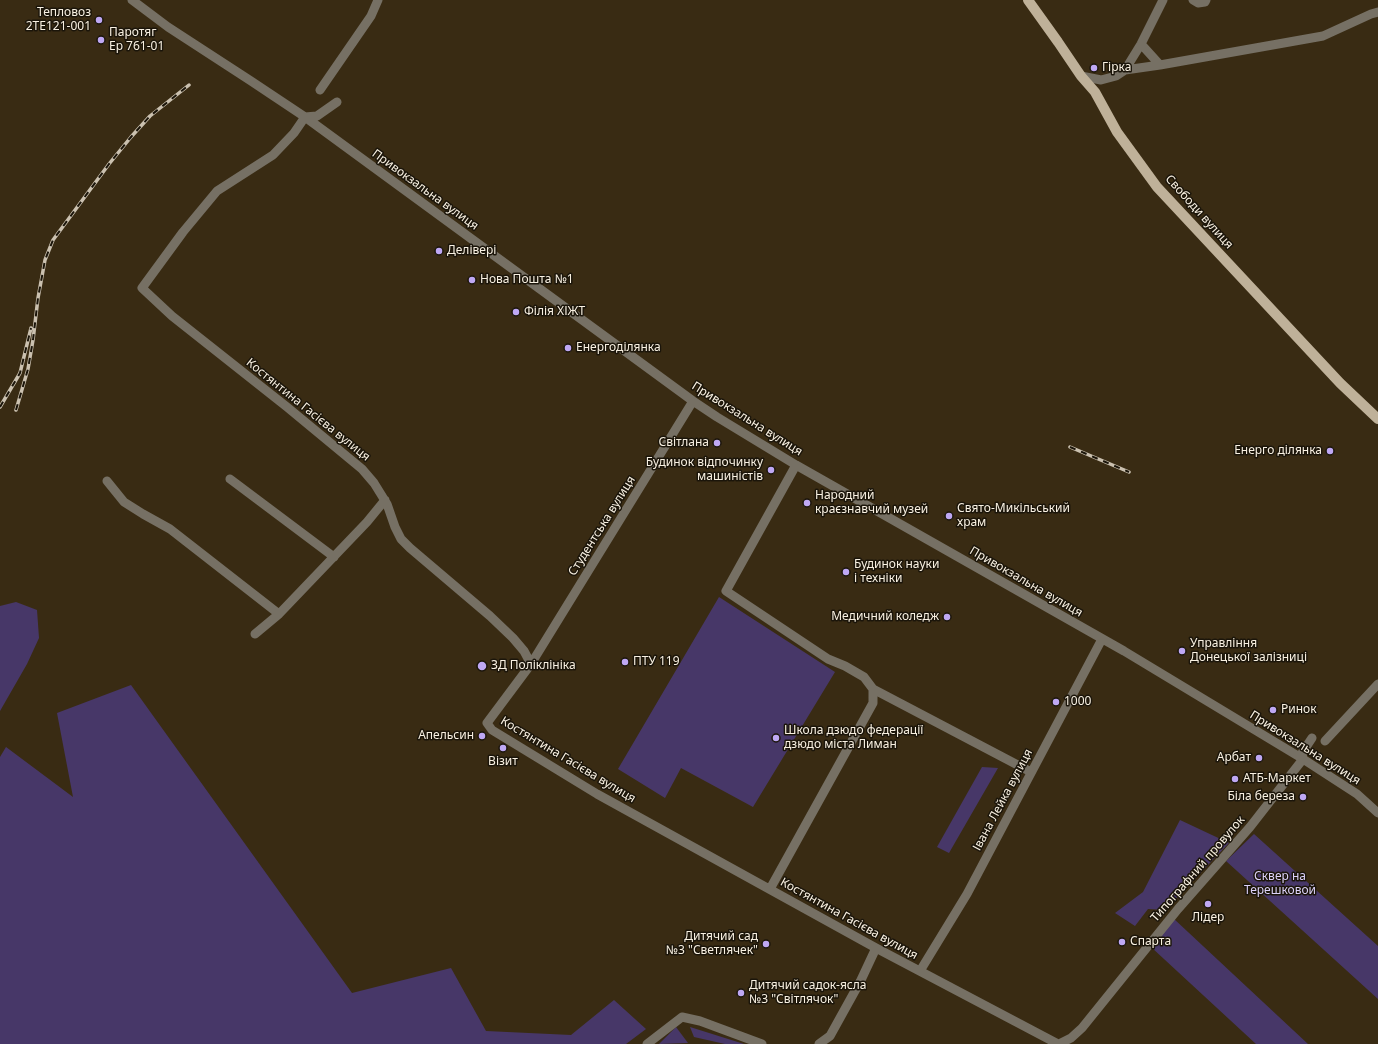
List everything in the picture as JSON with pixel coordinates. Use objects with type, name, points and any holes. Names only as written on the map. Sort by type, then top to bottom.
[{"type":"main road","name":"Свободи вулиця","points":[[1028,0],[1081,76],[1095,92],[1117,132],[1158,187],[1340,383],[1378,419]]},
{"type":"street","name":"Привокзальна вулиця","points":[[132,0],[168,27],[305,118],[693,401],[796,465],[1102,639],[1303,759],[1357,794],[1378,813]]},
{"type":"street","points":[[320,90],[372,16],[378,0]]},
{"type":"street","points":[[1081,76],[1101,80],[1116,76],[1125,70],[1141,44],[1163,0]]},
{"type":"street","points":[[1193,0],[1198,3],[1205,2],[1206,0]]},
{"type":"street","points":[[1125,70],[1323,36],[1378,12]]},
{"type":"street","points":[[1141,44],[1160,65]]},
{"type":"street","points":[[305,118],[317,116],[337,102]]},
{"type":"street","name":"Костянтина Гасієва вулиця","points":[[305,118],[294,133],[273,155],[217,191],[183,232],[142,288],[172,316],[362,468],[374,483],[384,500],[401,539],[490,616],[524,651],[531,664],[487,723],[492,730],[597,794],[876,948],[1058,1044]]},
{"type":"street","name":"Студентська вулиця","points":[[531,664],[693,401]]},
{"type":"street","points":[[796,465],[726,591],[828,659],[845,666],[864,678],[873,689],[1031,772]]},
{"type":"street","points":[[230,479],[334,557]]},
{"type":"street","points":[[107,481],[124,502],[170,529],[279,614]]},
{"type":"street","points":[[255,634],[279,614],[334,557],[367,522],[384,500]]},
{"type":"street","name":"Івана Лейка вулиця","points":[[920,971],[967,894],[1102,639]]},
{"type":"street","points":[[1325,741],[1378,684]]},
{"type":"street","points":[[770,889],[873,703],[873,689]]},
{"type":"street","name":"Типографний провулок","points":[[1058,1044],[1071,1038],[1082,1028],[1178,909],[1250,827],[1303,759],[1302,753],[1312,738]]},
{"type":"street","points":[[819,1044],[830,1036],[861,980],[876,948]]},
{"type":"street","points":[[647,1044],[682,1017],[700,1021],[762,1044]]},
{"type":"green space","points":[[719,597],[835,672],[753,807],[681,768],[665,798],[618,769]]},
{"type":"green space","points":[[16,602],[37,610],[39,638],[27,664],[0,711],[0,606]]},
{"type":"green space","points":[[131,685],[352,993],[451,968],[486,1031],[571,1035],[614,1000],[646,1029],[626,1044],[0,1044],[0,757],[6,747],[73,797],[57,713]]},
{"type":"green space","points":[[982,767],[998,768],[949,853],[937,847]]},
{"type":"green space","points":[[1180,820],[1229,843],[1165,910],[1148,909],[1135,926],[1115,913],[1143,892]]},
{"type":"green space","name":"Сквер на Терешковой","points":[[1254,834],[1378,946],[1378,999],[1226,861]]},
{"type":"green space","points":[[1173,918],[1308,1044],[1256,1044],[1151,947]]},
{"type":"green space","points":[[676,1027],[688,1043],[659,1044]]},
{"type":"green space","points":[[690,1027],[744,1044],[725,1044],[694,1037]]},
{"type":"railway","points":[[16,410],[28,369],[45,260],[53,240],[109,164],[131,137],[150,116],[189,85]]},
{"type":"railway","points":[[0,407],[20,373],[31,328]]},
{"type":"railway","points":[[1070,447],[1129,472]]},
{"type":"place","name":"Тепловоз 2ТЕ121-001","points":[[99,20]]},
{"type":"place","name":"Паротяг Ер 761-01","points":[[101,40]]},
{"type":"place","name":"Гірка","points":[[1094,68]]},
{"type":"place","name":"Делівері","points":[[439,251]]},
{"type":"place","name":"Нова Пошта №1","points":[[472,280]]},
{"type":"place","name":"Філія ХІЖТ","points":[[516,312]]},
{"type":"place","name":"Енергоділянка","points":[[568,348]]},
{"type":"place","name":"Світлана","points":[[717,443]]},
{"type":"place","name":"Енерго ділянка","points":[[1330,451]]},
{"type":"place","name":"Будинок відпочинку машиністів","points":[[771,470]]},
{"type":"place","name":"Народний краєзнавчий музей","points":[[807,503]]},
{"type":"place","name":"Свято-Микільський храм","points":[[949,516]]},
{"type":"place","name":"Будинок науки і техніки","points":[[846,572]]},
{"type":"place","name":"Медичний коледж","points":[[947,617]]},
{"type":"place","name":"Управління Донецької залізниці","points":[[1182,651]]},
{"type":"place","name":"ПТУ 119","points":[[625,662]]},
{"type":"place","name":"ЗД Поліклініка","points":[[482,666]]},
{"type":"place","name":"1000","points":[[1056,702]]},
{"type":"place","name":"Ринок","points":[[1273,710]]},
{"type":"place","name":"Апельсин","points":[[482,736]]},
{"type":"place","name":"Школа дзюдо федерації дзюдо міста Лиман","points":[[776,738]]},
{"type":"place","name":"Візит","points":[[503,748]]},
{"type":"place","name":"Арбат","points":[[1259,758]]},
{"type":"place","name":"АТБ-Маркет","points":[[1235,779]]},
{"type":"place","name":"Біла береза","points":[[1303,797]]},
{"type":"place","name":"Лідер","points":[[1208,904]]},
{"type":"place","name":"Спарта","points":[[1122,942]]},
{"type":"place","name":"Дитячий сад №3 \"Светлячек\"","points":[[766,944]]},
{"type":"place","name":"Дитячий садок-ясла №3 \"Світлячок\"","points":[[741,993]]}]
